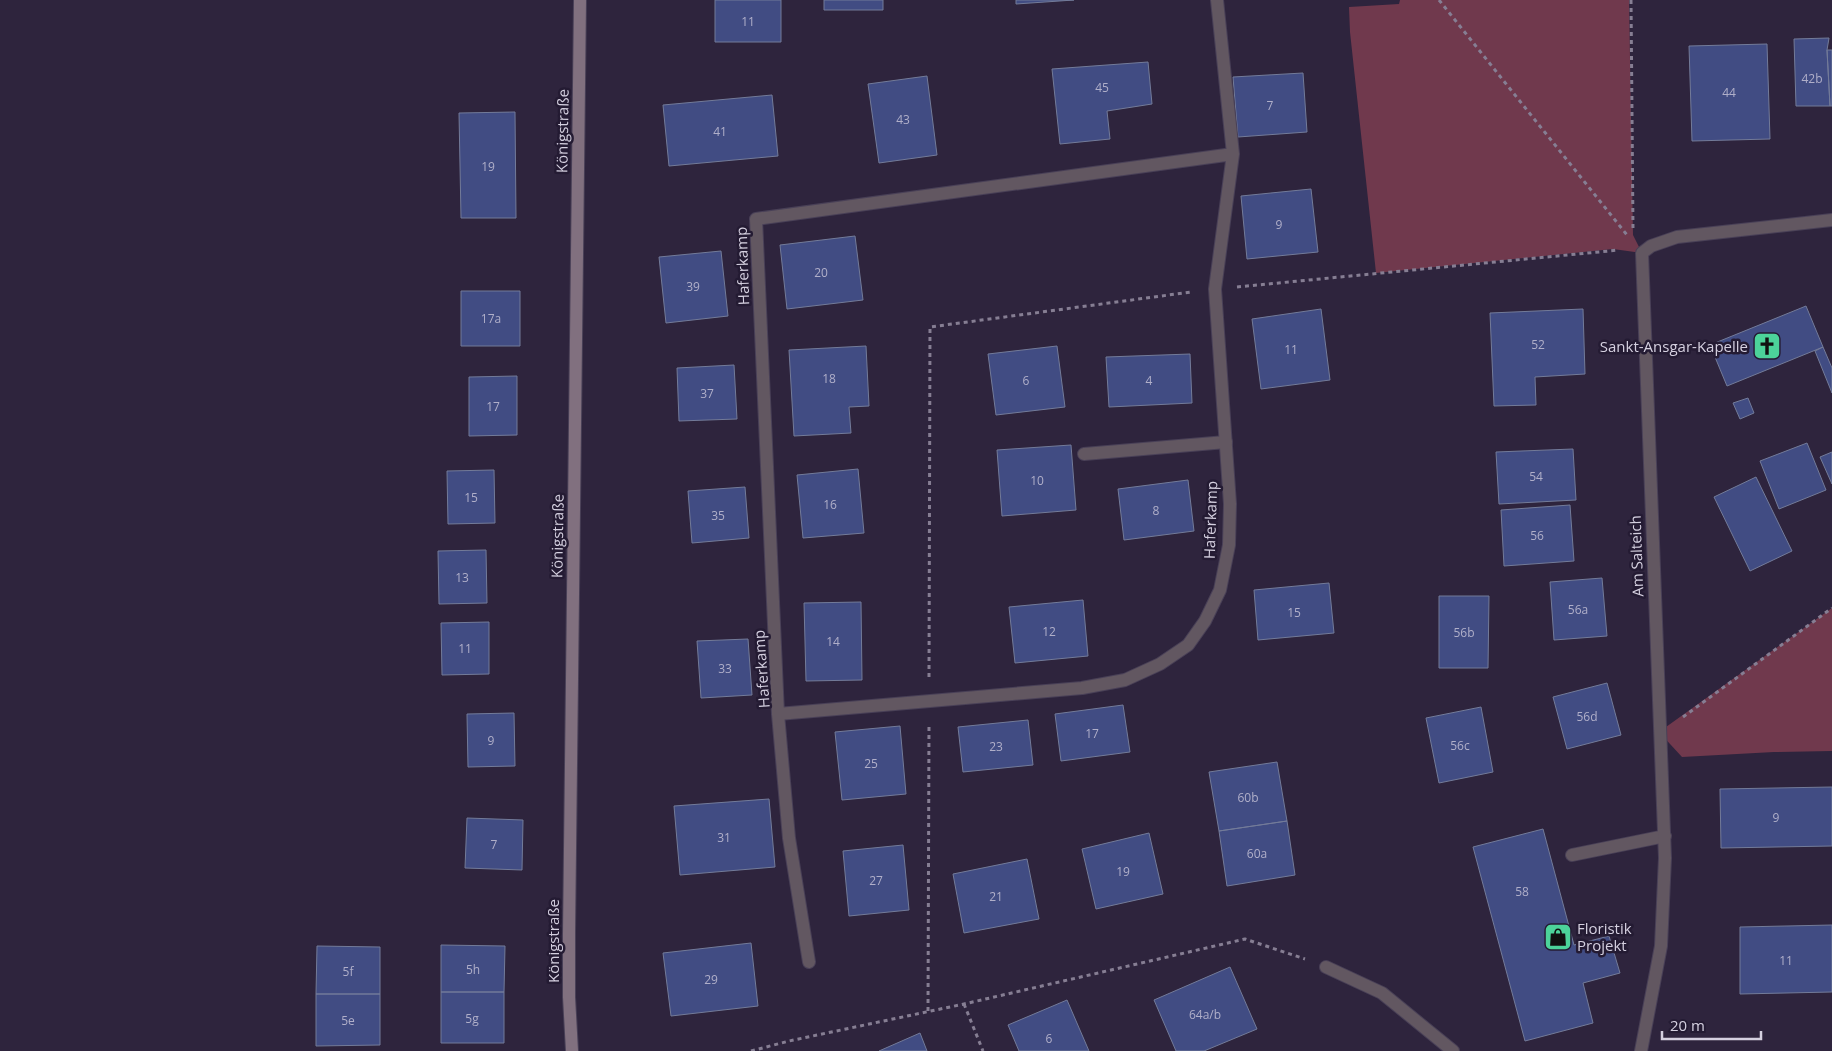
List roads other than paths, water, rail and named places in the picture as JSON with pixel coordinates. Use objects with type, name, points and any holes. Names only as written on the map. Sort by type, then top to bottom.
[{"type":"main road","name":"Königstraße","points":[[572,1051],[569,997],[569,915],[580,0]]},
{"type":"street","points":[[1216,0],[1233,154]]},
{"type":"street","name":"Haferkamp","points":[[1233,154],[1215,289],[1230,504],[1229,545],[1220,590],[1205,621],[1188,645],[1160,664],[1126,680],[1082,688],[778,714],[756,219],[1233,154]]},
{"type":"street","name":"Am Salteich","points":[[1642,1051],[1661,946],[1665,858],[1642,253],[1651,246],[1677,237],[1832,220]]},
{"type":"street","points":[[1084,454],[1226,442]]},
{"type":"street","points":[[778,714],[789,838],[808,962]]},
{"type":"street","points":[[1572,855],[1664,836]]},
{"type":"street","points":[[1326,966],[1382,993],[1453,1051]]},
{"type":"place","name":"Sankt-Ansgar-Kapelle","points":[[1767,346]]},
{"type":"place","name":"Floristik Projekt","points":[[1558,937]]}]
